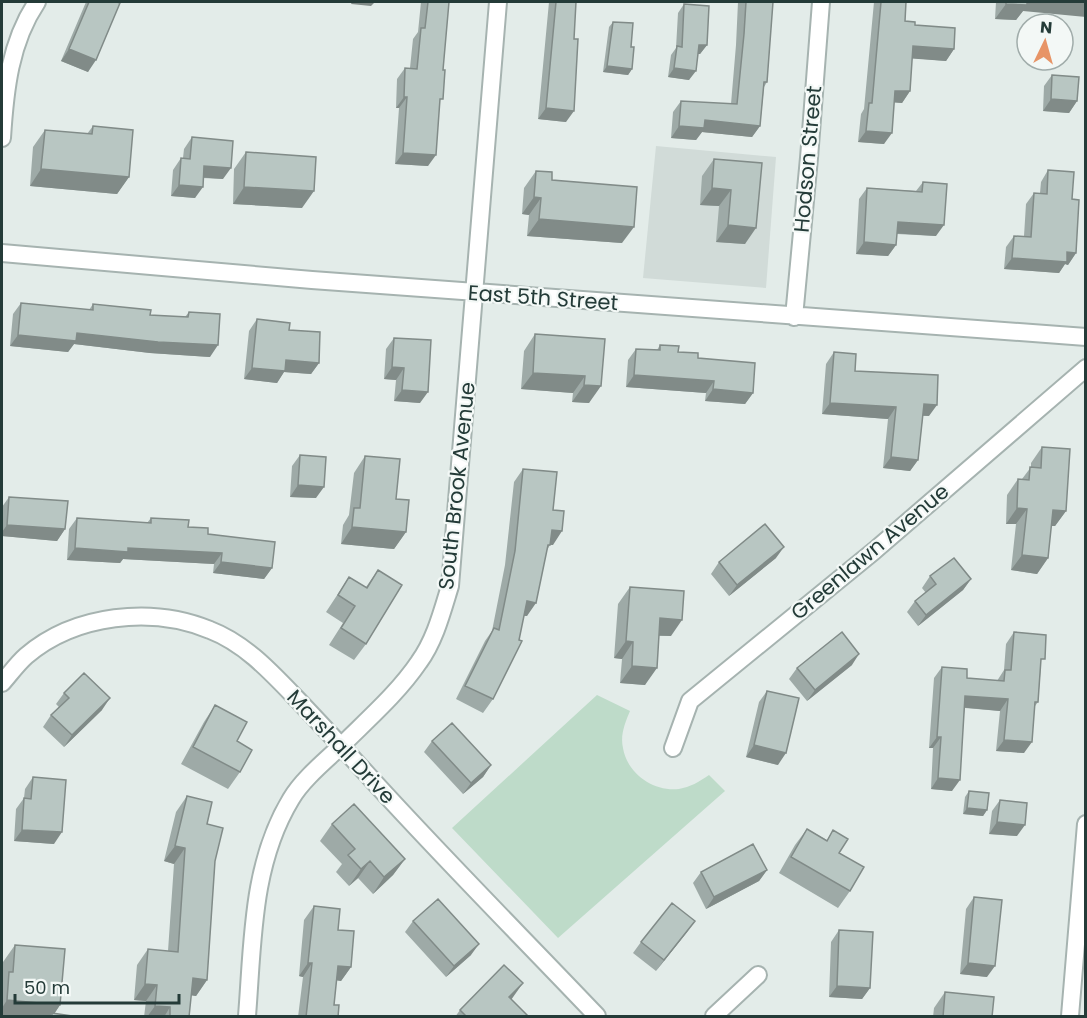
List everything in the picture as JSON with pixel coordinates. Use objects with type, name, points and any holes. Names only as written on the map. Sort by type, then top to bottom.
[{"type":"street","points":[[2,138],[7,75],[18,40],[37,2]]},
{"type":"street","name":"South Brook Avenue","points":[[247,1017],[260,877],[270,843],[292,797],[381,706],[420,662],[437,628],[450,586],[498,2]]},
{"type":"street","name":"Hodson Street","points":[[794,317],[821,2]]},
{"type":"street","name":"East 5th Street","points":[[2,254],[794,317],[1086,337]]},
{"type":"street","name":"Greenlawn Avenue","points":[[673,748],[690,701],[874,551],[1086,368]]},
{"type":"street","name":"Marshall Drive","points":[[2,683],[26,656],[57,636],[106,619],[148,616],[179,620],[211,630],[237,644],[268,669],[597,1017]]},
{"type":"street","points":[[1070,1017],[1086,825]]},
{"type":"street","points":[[714,1017],[758,975]]},
{"type":"shaded area","points":[[656,146],[776,157],[766,288],[643,278]]},
{"type":"green space","points":[[597,695],[630,711],[622,743],[625,757],[643,779],[660,787],[679,789],[694,784],[709,775],[725,791],[558,938],[452,828]]},
{"type":"building","points":[[89,2],[120,3],[96,60],[69,49]]},
{"type":"building","points":[[428,2],[449,2],[443,99],[440,99],[436,155],[403,153],[407,97],[404,97],[405,68],[417,69],[421,28],[425,28]]},
{"type":"building","points":[[556,2],[576,2],[574,39],[578,39],[574,111],[546,108]]},
{"type":"building","points":[[746,2],[773,2],[767,82],[764,82],[760,126],[705,120],[704,128],[679,126],[681,101],[737,104]]},
{"type":"building","points":[[881,2],[906,2],[905,21],[915,22],[915,25],[955,28],[954,49],[913,46],[910,91],[895,91],[892,133],[866,131],[869,103],[872,103]]},
{"type":"building","points":[[1006,2],[1027,2],[1027,5],[1006,4]]},
{"type":"building","points":[[684,4],[709,6],[707,45],[699,45],[696,71],[674,68],[677,46],[682,47]]},
{"type":"building","points":[[613,22],[633,23],[632,69],[607,66]]},
{"type":"building","points":[[1052,75],[1079,77],[1077,101],[1051,99]]},
{"type":"building","points":[[93,126],[133,130],[129,177],[41,169],[45,130],[92,134]]},
{"type":"building","points":[[192,137],[233,141],[231,168],[204,166],[203,187],[179,185],[181,158],[190,159]]},
{"type":"building","points":[[246,152],[316,157],[314,191],[244,187]]},
{"type":"building","points":[[714,159],[762,163],[756,228],[728,225],[731,190],[712,188]]},
{"type":"building","points":[[1048,170],[1074,172],[1072,199],[1079,200],[1076,253],[1067,252],[1067,262],[1012,258],[1014,236],[1031,237],[1034,193],[1047,194]]},
{"type":"building","points":[[536,171],[552,172],[552,180],[637,187],[634,227],[539,219],[541,198],[534,197]]},
{"type":"building","points":[[923,182],[947,184],[944,225],[898,222],[896,245],[864,242],[867,188],[922,192]]},
{"type":"building","points":[[21,303],[93,310],[93,304],[151,310],[150,315],[188,317],[189,312],[220,314],[218,345],[158,342],[77,333],[76,341],[18,335]]},
{"type":"building","points":[[257,319],[290,323],[289,330],[320,332],[319,363],[286,360],[285,371],[252,368]]},
{"type":"building","points":[[535,334],[605,339],[601,386],[584,385],[585,376],[533,373]]},
{"type":"building","points":[[394,338],[431,340],[428,392],[402,390],[404,368],[392,367]]},
{"type":"building","points":[[660,345],[679,346],[678,352],[698,353],[698,358],[755,363],[753,393],[713,389],[714,381],[634,375],[636,349],[660,350]]},
{"type":"building","points":[[834,352],[856,354],[855,371],[938,375],[937,405],[924,404],[918,460],[891,457],[896,407],[830,403]]},
{"type":"building","points":[[1042,447],[1070,449],[1066,511],[1053,510],[1048,558],[1022,555],[1027,509],[1017,508],[1018,479],[1029,480],[1030,467],[1041,468]]},
{"type":"building","points":[[300,455],[326,457],[324,487],[298,485]]},
{"type":"building","points":[[365,456],[400,459],[396,499],[409,500],[406,532],[352,527],[354,508],[360,508]]},
{"type":"building","points":[[523,469],[557,472],[553,510],[564,511],[562,531],[552,530],[536,603],[527,601],[519,640],[522,641],[493,699],[465,686],[494,628],[499,630],[515,551]]},
{"type":"building","points":[[9,497],[68,501],[65,529],[7,525]]},
{"type":"building","points":[[77,518],[151,523],[151,518],[189,520],[188,527],[208,528],[208,534],[275,542],[272,568],[221,562],[222,553],[128,548],[128,552],[75,548]]},
{"type":"building","points":[[765,524],[784,547],[737,585],[719,562]]},
{"type":"building","points":[[954,558],[971,579],[926,615],[915,601],[936,584],[930,576]]},
{"type":"building","points":[[378,570],[402,585],[366,644],[341,628],[355,606],[338,595],[349,577],[367,588]]},
{"type":"building","points":[[630,587],[684,591],[682,620],[660,618],[657,668],[632,666],[633,642],[626,641]]},
{"type":"building","points":[[842,632],[859,654],[815,690],[797,668]]},
{"type":"building","points":[[1014,632],[1046,635],[1045,659],[1041,659],[1038,702],[1035,702],[1032,742],[1004,740],[1008,699],[965,696],[960,780],[938,778],[941,737],[937,737],[942,667],[967,669],[967,678],[1004,681],[1005,670],[1011,670]]},
{"type":"building","points":[[84,673],[110,698],[72,735],[51,715],[69,698],[64,693]]},
{"type":"building","points":[[767,691],[799,698],[786,753],[754,745]]},
{"type":"building","points":[[215,705],[247,722],[237,741],[252,750],[240,772],[193,747]]},
{"type":"building","points":[[452,723],[491,765],[471,783],[432,741]]},
{"type":"building","points":[[33,777],[66,780],[62,832],[22,830],[24,798],[31,799]]},
{"type":"building","points":[[969,791],[989,793],[987,810],[967,808]]},
{"type":"building","points":[[187,796],[212,802],[207,824],[223,828],[215,861],[207,980],[193,978],[189,1017],[170,1017],[170,1007],[155,1006],[157,985],[145,984],[148,949],[178,952],[185,848],[175,846]]},
{"type":"building","points":[[1000,800],[1027,803],[1025,825],[997,822]]},
{"type":"building","points":[[354,804],[405,859],[384,877],[370,861],[361,869],[348,855],[355,849],[332,824]]},
{"type":"building","points":[[807,829],[827,841],[833,830],[848,839],[839,853],[864,867],[850,891],[791,857]]},
{"type":"building","points":[[753,844],[767,870],[714,897],[701,872]]},
{"type":"building","points":[[974,897],[1002,900],[995,966],[968,963]]},
{"type":"building","points":[[438,899],[479,944],[454,966],[413,921]]},
{"type":"building","points":[[672,903],[695,921],[664,960],[641,942]]},
{"type":"building","points":[[314,906],[340,909],[338,930],[354,931],[351,967],[338,966],[334,1005],[339,1005],[338,1017],[306,1017],[312,963],[308,963]]},
{"type":"building","points":[[839,930],[873,932],[870,988],[837,986]]},
{"type":"building","points":[[15,945],[65,949],[60,1005],[7,1000],[9,972],[13,972]]},
{"type":"building","points":[[504,965],[523,983],[509,997],[529,1017],[467,1017],[460,1010]]},
{"type":"building","points":[[945,992],[994,997],[992,1017],[943,1017]]},
{"type":"building","points":[[52,1013],[79,1017],[52,1017]]}]
